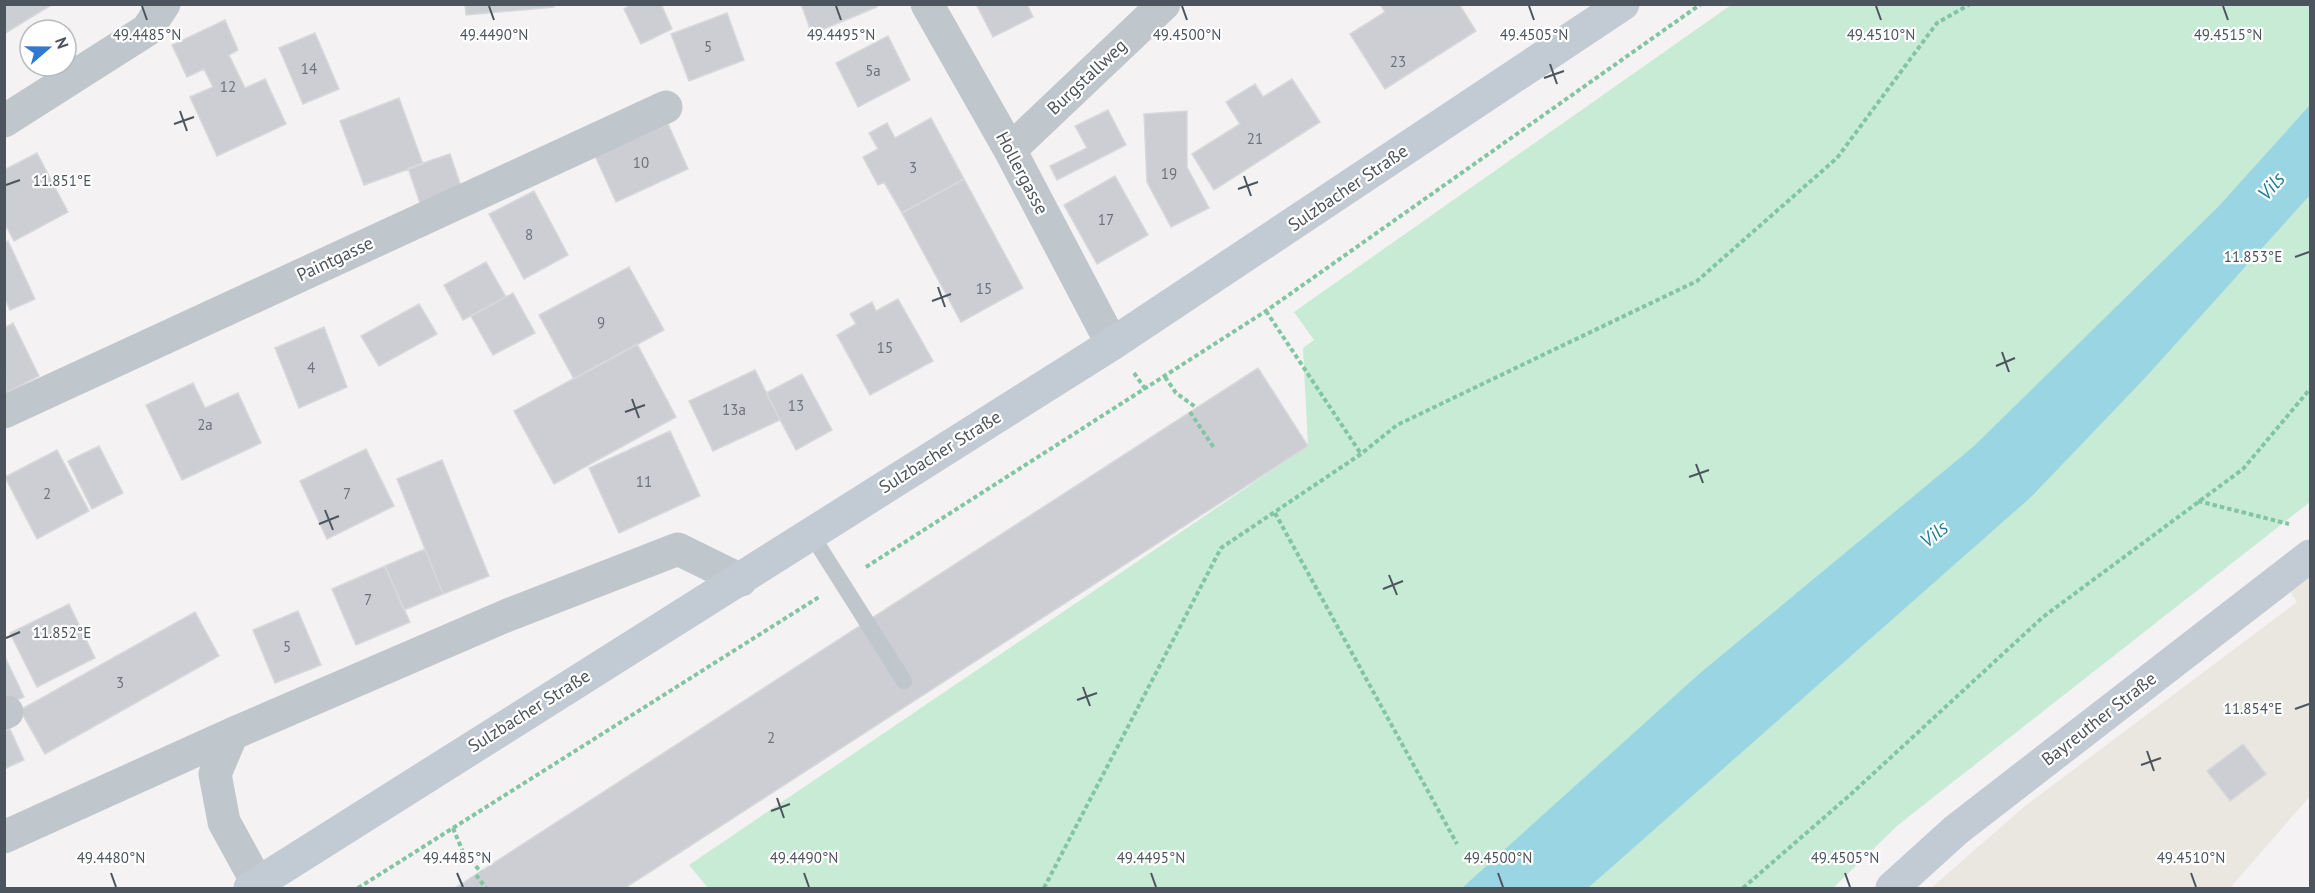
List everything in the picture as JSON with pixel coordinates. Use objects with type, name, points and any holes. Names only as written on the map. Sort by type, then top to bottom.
[{"type":"main road","name":"Sulzbacher Straße","points":[[254,886],[1112,344],[1623,4]]},
{"type":"main road","name":"Bayreuther Straße","points":[[1892,888],[1956,830],[2307,550]]},
{"type":"street","points":[[4,122],[147,30],[164,4]]},
{"type":"street","name":"Hollergasse","points":[[927,4],[1010,150],[1112,344]]},
{"type":"street","name":"Burgstallweg","points":[[1010,150],[1164,4]]},
{"type":"street","name":"Paintgasse","points":[[4,412],[666,107]]},
{"type":"street","points":[[4,837],[232,734],[508,615],[678,549],[741,580]]},
{"type":"street","points":[[232,734],[215,774],[224,822],[254,886]]},
{"type":"lane","points":[[812,534],[904,681]]},
{"type":"path","points":[[358,888],[1266,311],[1701,4]]},
{"type":"path","points":[[1044,888],[1221,548],[1360,454],[1397,425],[1697,281],[1837,158],[1937,23],[1970,4]]},
{"type":"path","points":[[1266,311],[1360,454]]},
{"type":"path","points":[[1165,377],[1176,393],[1197,408]]},
{"type":"path","points":[[1743,888],[1850,795],[2043,617],[2243,469],[2310,389]]},
{"type":"path","points":[[1190,412],[1214,448]]},
{"type":"path","points":[[2198,501],[2307,550]]},
{"type":"path","points":[[1275,513],[1457,844]]},
{"type":"path","points":[[453,828],[463,852],[481,872]]},
{"type":"path","points":[[476,875],[486,888]]},
{"type":"shaded area","points":[[2310,569],[2310,796],[2230,888],[1931,888],[2025,806],[2297,602],[2287,588]]},
{"type":"green space","points":[[1731,5],[2310,5],[2310,502],[1898,825],[1833,888],[708,888],[689,865],[1308,446],[1303,348],[1314,340],[1294,312]]},
{"type":"water","name":"Vils","points":[[2310,105],[2310,195],[2144,379],[2031,497],[1588,888],[1462,888],[1699,674],[1973,447],[2218,207]]},
{"type":"building","points":[[4,4],[53,4],[30,18],[18,18],[18,25],[4,34]]},
{"type":"building","points":[[465,4],[554,4],[554,7],[466,15]]},
{"type":"building","points":[[632,4],[661,4],[672,29],[641,44],[624,9]]},
{"type":"building","points":[[801,4],[876,4],[877,7],[812,34]]},
{"type":"building","points":[[976,4],[1027,4],[1033,17],[993,37]]},
{"type":"building","points":[[1380,4],[1459,4],[1476,31],[1385,89],[1350,34],[1385,12]]},
{"type":"building","points":[[727,13],[744,60],[689,81],[671,34]]},
{"type":"building","points":[[225,20],[238,50],[229,55],[245,88],[265,79],[286,124],[217,156],[190,97],[213,87],[204,69],[187,77],[172,45]]},
{"type":"building","points":[[315,33],[339,89],[303,104],[279,48]]},
{"type":"building","points":[[888,36],[910,80],[858,107],[836,63]]},
{"type":"building","points":[[1292,79],[1320,122],[1214,190],[1192,154],[1240,124],[1226,102],[1255,84],[1263,97]]},
{"type":"building","points":[[399,98],[423,164],[364,185],[340,121]]},
{"type":"building","points":[[1108,110],[1126,145],[1057,180],[1050,166],[1087,148],[1075,126]]},
{"type":"building","points":[[1187,111],[1187,167],[1209,208],[1171,227],[1147,182],[1144,114]]},
{"type":"building","points":[[931,118],[964,179],[902,213],[884,182],[878,185],[863,157],[878,149],[869,133],[887,123],[895,138]]},
{"type":"building","points":[[668,124],[688,169],[616,202],[595,156]]},
{"type":"building","points":[[37,153],[68,212],[14,241],[4,222],[4,170]]},
{"type":"building","points":[[450,154],[463,192],[421,206],[408,168]]},
{"type":"building","points":[[1115,176],[1148,235],[1097,264],[1064,205]]},
{"type":"building","points":[[964,179],[1023,288],[961,322],[902,213]]},
{"type":"building","points":[[534,191],[568,255],[524,279],[489,214]]},
{"type":"building","points":[[8,241],[35,299],[10,310],[4,296],[4,243]]},
{"type":"building","points":[[486,262],[506,297],[463,320],[444,285]]},
{"type":"building","points":[[629,267],[664,330],[574,379],[539,315]]},
{"type":"building","points":[[513,293],[535,333],[493,355],[471,316]]},
{"type":"building","points":[[898,299],[933,361],[870,395],[837,335],[856,324],[850,314],[872,302],[876,311]]},
{"type":"building","points":[[419,304],[437,334],[379,366],[361,336]]},
{"type":"building","points":[[13,323],[39,376],[6,393],[4,328]]},
{"type":"building","points":[[324,327],[347,387],[299,408],[275,348]]},
{"type":"building","points":[[637,344],[676,417],[554,484],[514,411]]},
{"type":"building","points":[[1258,368],[1308,446],[625,888],[455,888]]},
{"type":"building","points":[[755,370],[780,420],[713,451],[689,401]]},
{"type":"building","points":[[802,374],[832,430],[796,450],[766,393]]},
{"type":"building","points":[[193,383],[205,408],[238,393],[261,443],[182,480],[146,405]]},
{"type":"building","points":[[670,431],[700,496],[619,533],[589,468]]},
{"type":"building","points":[[99,446],[123,493],[92,509],[68,461]]},
{"type":"building","points":[[366,449],[394,506],[327,539],[300,481]]},
{"type":"building","points":[[57,450],[89,511],[37,539],[5,477]]},
{"type":"building","points":[[442,460],[489,576],[443,594],[397,479]]},
{"type":"building","points":[[425,549],[443,594],[404,610],[385,566]]},
{"type":"building","points":[[385,566],[410,622],[356,645],[332,589]]},
{"type":"building","points":[[69,604],[95,658],[37,687],[10,633]]},
{"type":"building","points":[[298,611],[321,665],[275,683],[253,630]]},
{"type":"building","points":[[195,612],[219,656],[45,754],[20,710]]},
{"type":"building","points":[[4,655],[24,697],[4,706]]},
{"type":"building","points":[[10,729],[24,760],[4,769],[4,731]]},
{"type":"building","points":[[2243,744],[2266,774],[2230,801],[2207,771]]}]
